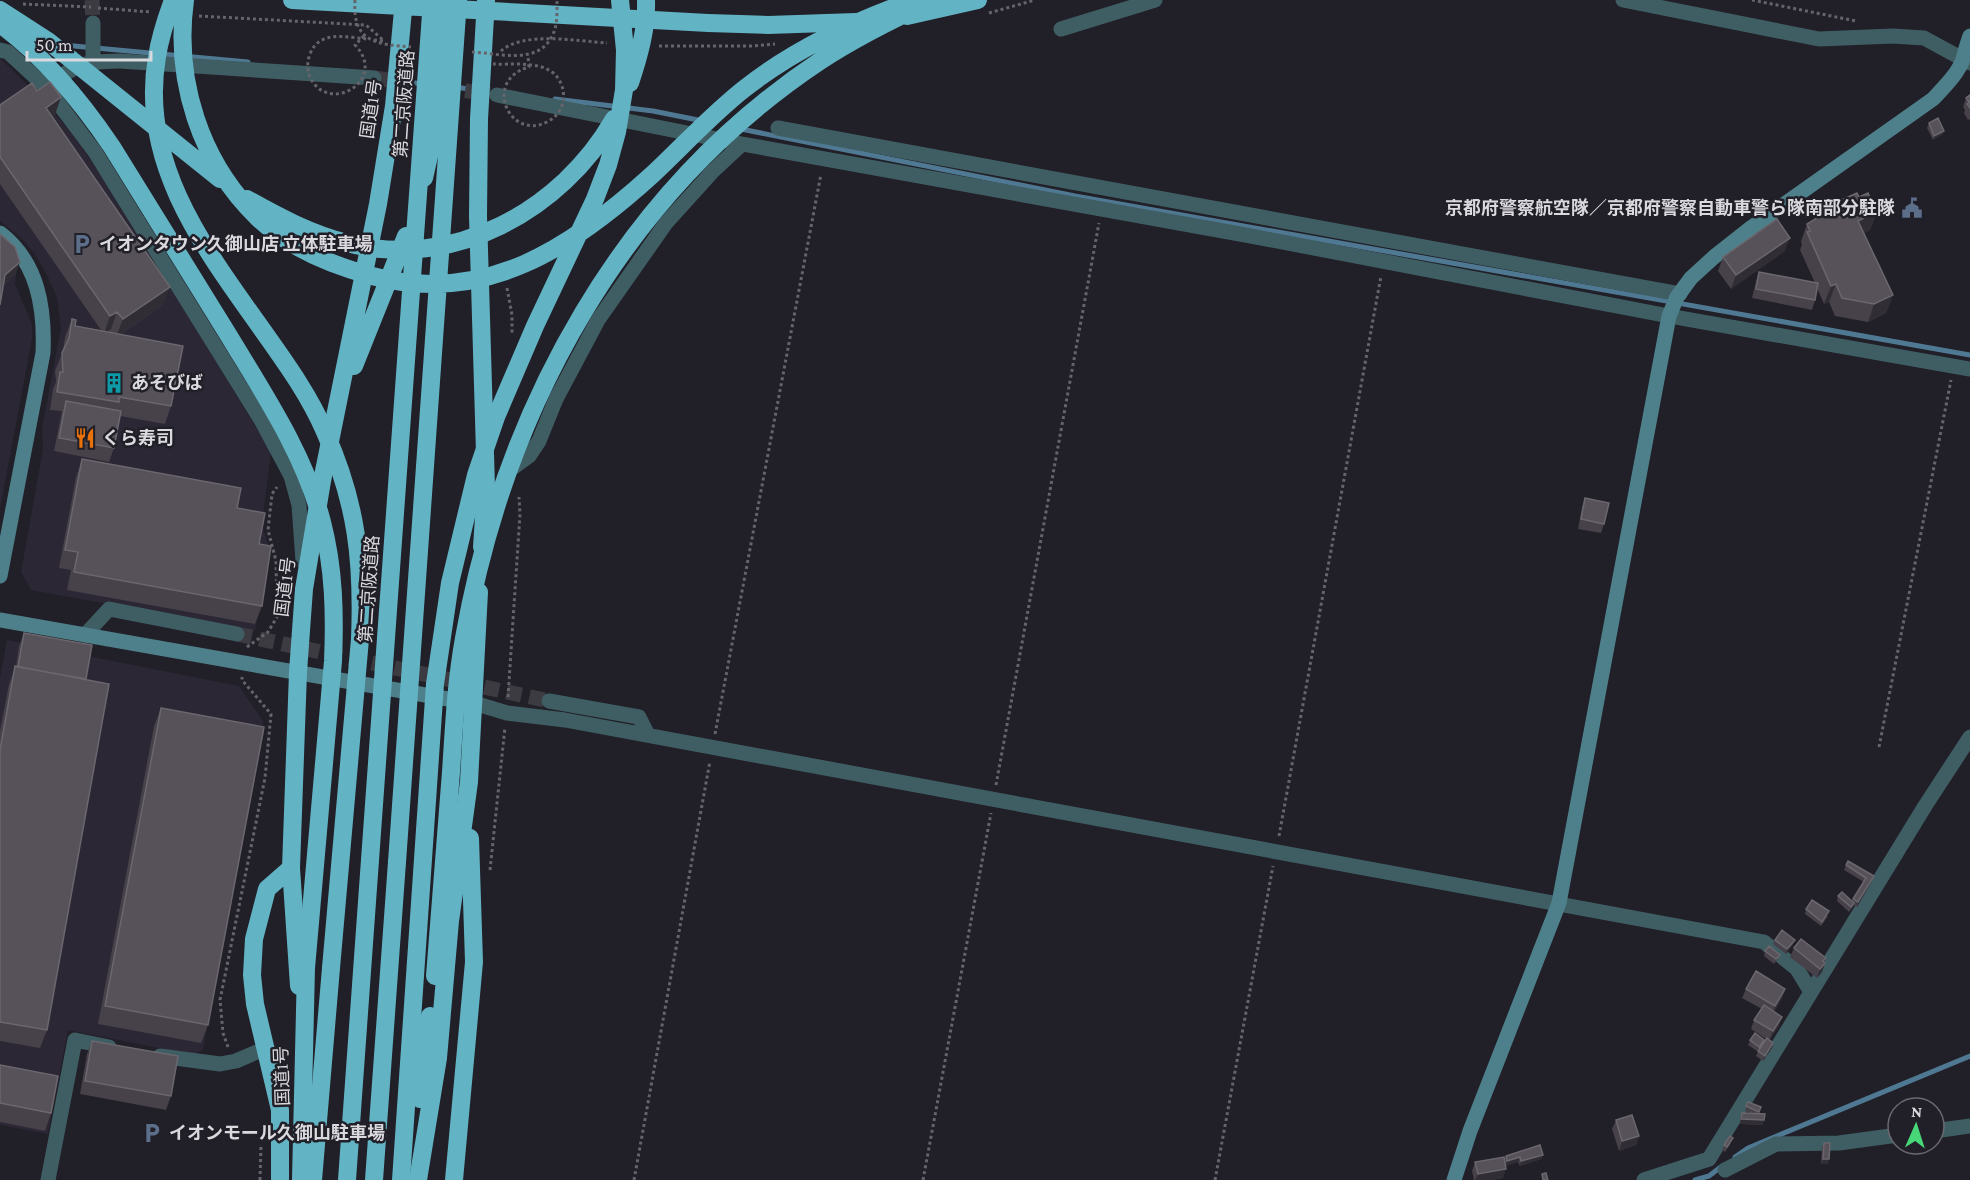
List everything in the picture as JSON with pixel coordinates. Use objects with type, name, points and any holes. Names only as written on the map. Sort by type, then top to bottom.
[{"type":"highway","points":[[173,0],[156,58],[154,93],[161,150],[171,181],[185,215],[204,247],[309,399],[338,462],[349,493],[356,526],[362,598],[360,639],[313,1180]]},
{"type":"highway","points":[[185,0],[182,41],[184,73],[191,104],[211,155],[239,200],[264,225],[293,245],[327,262],[384,279],[423,284],[456,283],[489,278],[550,253],[588,229],[621,202],[710,118],[773,67],[844,27],[913,0]]},
{"type":"highway","points":[[292,0],[446,2],[718,24],[823,25],[884,20],[978,0]]},
{"type":"highway","points":[[401,1180],[435,684],[450,584],[476,475],[496,417],[535,326],[595,199],[608,165],[617,132],[624,90],[625,50],[620,0]]},
{"type":"highway","points":[[0,10],[48,41],[246,198],[282,219],[316,234],[349,244],[404,249],[459,241],[488,232],[537,206],[582,165],[601,141],[629,87],[644,31],[646,0]]},
{"type":"highway","points":[[410,1180],[435,976],[457,691],[464,639],[473,595],[501,494],[520,439],[540,393],[585,306],[614,264],[678,183],[706,155],[760,106],[822,60],[881,26],[934,0]]},
{"type":"highway","name":"国道1号","points":[[306,1180],[302,1038],[291,868],[298,672],[304,589],[334,422],[378,204],[394,106],[407,2]]},
{"type":"highway","points":[[334,422],[412,222],[427,168],[436,121],[446,2]]},
{"type":"highway","points":[[374,1180],[446,2]]},
{"type":"highway","name":"第二京阪道路","points":[[347,1180],[446,2]]},
{"type":"highway","points":[[418,1180],[438,1059],[450,921],[469,782],[474,704],[486,487],[478,216],[479,119],[485,6]]},
{"type":"highway","points":[[0,24],[65,84],[112,147],[273,410],[310,484],[322,520],[332,574],[334,630],[306,968],[301,1180]]},
{"type":"highway","points":[[454,1180],[474,962],[469,782]]},
{"type":"highway","points":[[280,1180],[280,1110],[255,1004],[252,975],[254,939],[267,889],[291,868]]},
{"type":"street","points":[[1061,29],[1155,0]]},
{"type":"street","points":[[1623,0],[1819,39],[1893,36],[1924,38],[1966,58]]},
{"type":"street","points":[[93,23],[93,62]]},
{"type":"street","points":[[1454,1180],[1470,1131],[1559,903],[1674,304],[1691,278],[1714,257],[1752,227],[1933,99],[1966,58],[1970,36]]},
{"type":"street","points":[[0,50],[8,52],[47,88],[96,152],[255,411],[291,476],[299,505],[304,589]]},
{"type":"street","points":[[47,88],[70,69],[93,62],[120,61],[374,78]]},
{"type":"street","points":[[497,95],[741,144],[1383,261],[1674,304]]},
{"type":"street","points":[[778,128],[1386,240],[1970,369]]},
{"type":"street","points":[[822,158],[825,136]]},
{"type":"street","points":[[486,487],[529,456],[598,320],[666,224],[713,171],[741,144]]},
{"type":"street","points":[[1102,209],[1106,188]]},
{"type":"street","points":[[0,233],[21,255],[34,276],[45,323],[44,353],[0,576]]},
{"type":"street","points":[[1383,261],[1386,240]]},
{"type":"street","points":[[85,635],[109,609],[237,634]]},
{"type":"street","points":[[0,620],[474,704],[507,713],[565,720],[648,735],[1764,942],[1797,969],[1811,992]]},
{"type":"street","points":[[549,701],[639,717],[648,735]]},
{"type":"street","points":[[1644,1180],[1709,1159],[1925,806],[1970,737]]},
{"type":"street","points":[[48,1180],[75,1040],[120,1048]]},
{"type":"street","points":[[142,1053],[220,1065],[267,1048]]},
{"type":"street","points":[[1946,1129],[1970,1126]]},
{"type":"street","points":[[1709,1159],[1724,1175],[1776,1144],[1839,1143],[1886,1137]]},
{"type":"path","points":[[1752,0],[1860,22]]},
{"type":"path","points":[[364,36],[360,41],[355,45],[363,53],[365,63],[361,81],[345,93],[326,93],[318,88],[308,72],[307,63],[310,54],[322,40],[340,37],[351,38],[362,39],[384,41]]},
{"type":"path","points":[[493,64],[526,65],[538,66],[555,75],[564,93],[563,103],[559,112],[544,124],[534,126],[524,124],[509,112],[505,103],[506,84],[511,76],[528,67],[528,56]]},
{"type":"path","points":[[634,1180],[822,158]]},
{"type":"path","points":[[923,1180],[1102,209]]},
{"type":"path","points":[[1215,1180],[1383,261]]},
{"type":"path","points":[[506,281],[512,315],[512,338]]},
{"type":"path","points":[[1879,747],[1953,366]]},
{"type":"path","points":[[247,648],[268,632],[277,617],[276,561],[268,530],[272,494],[291,476]]},
{"type":"path","points":[[489,872],[507,713],[520,514],[519,495]]},
{"type":"shaded area","points":[[0,58],[50,107],[112,191],[271,452],[262,525],[269,547],[255,631],[31,590],[21,572],[43,449],[42,428],[61,328],[57,298],[46,273],[23,240],[0,221]]},
{"type":"shaded area","points":[[0,246],[17,268],[15,284],[32,324],[32,339],[0,509]]},
{"type":"shaded area","points":[[7,640],[239,686],[263,721],[264,732],[203,1049],[194,1055],[68,1030],[48,1134],[0,1125],[0,678]]},
{"type":"building","name":"イオンタウン久御山店 立体駐車場","points":[[50,82],[61,97],[46,108],[170,287],[123,319],[117,312],[110,316],[0,157],[0,105],[32,83],[37,91]]},
{"type":"building","points":[[1970,95],[1970,108],[1966,98]]},
{"type":"building","points":[[1938,118],[1944,131],[1934,136],[1929,123]]},
{"type":"building","points":[[1857,193],[1859,197],[1868,193],[1877,212],[1858,221],[1893,295],[1874,304],[1842,298],[1836,284],[1831,286],[1807,232],[1810,231],[1807,224],[1825,213],[1823,208]]},
{"type":"building","points":[[1777,219],[1790,238],[1736,275],[1723,257]]},
{"type":"building","points":[[0,234],[15,247],[20,262],[5,275],[0,305]]},
{"type":"building","points":[[1759,272],[1818,283],[1815,300],[1756,289]]},
{"type":"building","name":"あそびば","points":[[72,319],[76,320],[75,326],[183,346],[171,406],[119,397],[119,402],[57,392],[60,372],[63,372],[62,353],[69,338]]},
{"type":"building","points":[[66,401],[121,411],[114,448],[59,438]]},
{"type":"building","points":[[82,459],[241,488],[237,508],[265,513],[259,544],[271,546],[262,606],[74,572],[78,552],[65,550]]},
{"type":"building","points":[[1585,498],[1609,503],[1604,524],[1581,519]]},
{"type":"building","points":[[24,633],[92,645],[86,679],[18,667]]},
{"type":"building","points":[[15,666],[109,684],[47,1030],[0,1022],[0,750]]},
{"type":"building","points":[[161,708],[264,727],[208,1025],[105,1006]]},
{"type":"building","points":[[1848,861],[1874,876],[1858,902],[1853,899],[1866,878],[1846,865]]},
{"type":"building","points":[[1842,892],[1854,903],[1851,907],[1838,896]]},
{"type":"building","points":[[1812,900],[1829,911],[1822,922],[1806,909]]},
{"type":"building","points":[[1782,930],[1795,940],[1787,949],[1775,940]]},
{"type":"building","points":[[1801,939],[1826,958],[1820,969],[1794,948]]},
{"type":"building","points":[[1769,946],[1780,955],[1776,959],[1765,951]]},
{"type":"building","points":[[1756,971],[1785,989],[1775,1006],[1746,989]]},
{"type":"building","points":[[1764,1005],[1782,1017],[1773,1031],[1754,1020]]},
{"type":"building","points":[[1755,1033],[1764,1040],[1759,1047],[1750,1040]]},
{"type":"building","points":[[1767,1038],[1773,1043],[1765,1056],[1758,1051]]},
{"type":"building","points":[[92,1041],[178,1056],[171,1096],[85,1081]]},
{"type":"building","points":[[0,1065],[58,1076],[51,1113],[0,1103]]},
{"type":"building","points":[[1748,1102],[1761,1107],[1759,1112],[1746,1106]]},
{"type":"building","points":[[1742,1113],[1765,1114],[1764,1120],[1741,1119]]},
{"type":"building","points":[[1632,1115],[1639,1136],[1622,1141],[1616,1120]]},
{"type":"building","points":[[1730,1136],[1733,1138],[1727,1147],[1724,1145]]},
{"type":"building","points":[[1824,1143],[1830,1143],[1829,1159],[1823,1159]]},
{"type":"building","points":[[1540,1145],[1543,1155],[1521,1161],[1520,1157],[1507,1161],[1506,1156]]},
{"type":"building","points":[[1504,1157],[1506,1169],[1478,1174],[1475,1162]]},
{"type":"building","points":[[1546,1173],[1548,1180],[1543,1180],[1542,1174]]},
{"type":"waterway","points":[[63,45],[248,62]]},
{"type":"waterway","points":[[376,78],[423,84]]},
{"type":"waterway","points":[[454,87],[477,90]]},
{"type":"waterway","points":[[555,99],[653,111],[703,121]]},
{"type":"waterway","points":[[741,129],[1075,196],[1970,355]]},
{"type":"waterway","points":[[1735,1157],[1748,1148],[1970,1056]]},
{"type":"waterway","points":[[1695,1180],[1709,1176],[1722,1166]]},
{"type":"tunnel","points":[[92,0],[93,23]]},
{"type":"tunnel","points":[[374,78],[490,94]]},
{"type":"tunnel","points":[[237,634],[549,701]]},
{"type":"place","name":"京都府警察航空隊／京都府警察自動車警ら隊南部分駐隊","points":[[1912,208]]},
{"type":"place","name":"イオンタウン久御山店 立体駐車場","points":[[82,244]]},
{"type":"place","name":"あそびば","points":[[114,383]]},
{"type":"place","name":"くら寿司","points":[[85,438]]},
{"type":"place","name":"イオンモール久御山駐車場","points":[[152,1133]]}]
